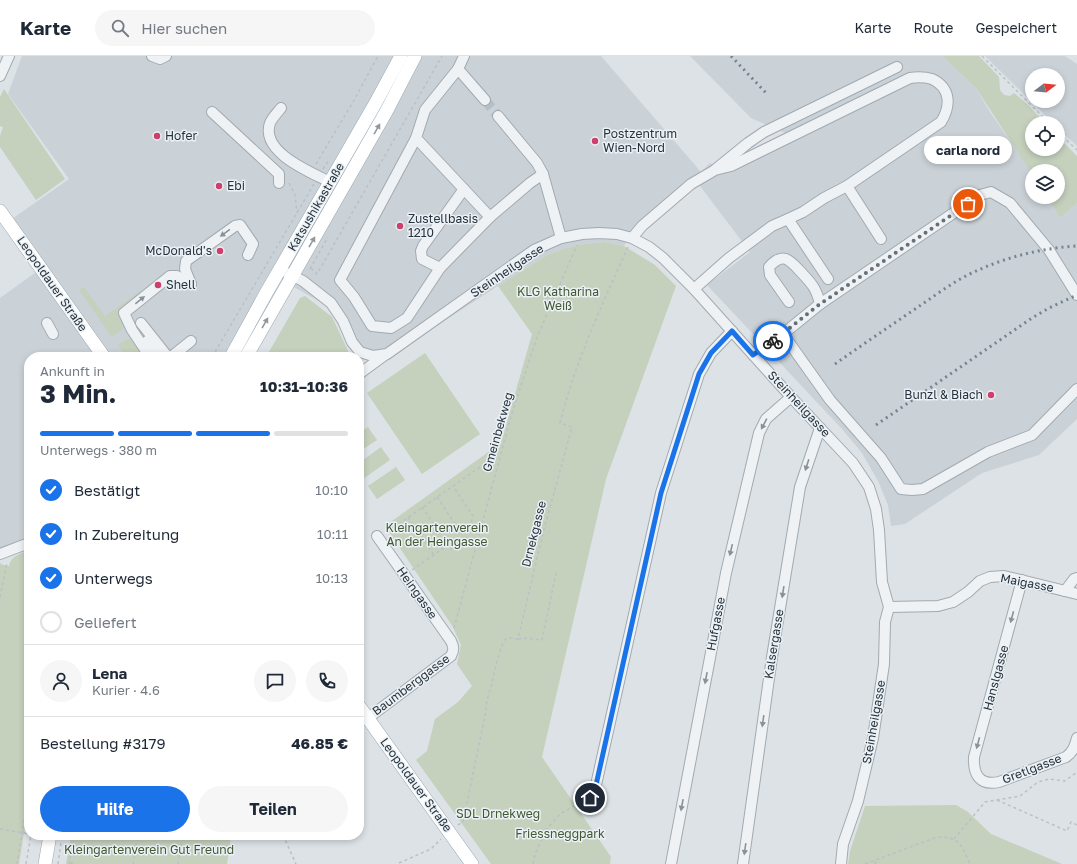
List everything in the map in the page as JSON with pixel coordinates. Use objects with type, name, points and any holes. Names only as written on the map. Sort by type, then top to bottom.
[{"type":"main road","name":"Katsushikastraße","points":[[234,352],[401,56]]},
{"type":"main road","name":"Katsushikastraße","points":[[249,352],[386,112],[415,56]]},
{"type":"main road","name":"Leopoldauer Straße","points":[[0,211],[100,352]]},
{"type":"main road","name":"Leopoldauer Straße","points":[[364,713],[472,864]]},
{"type":"main road","points":[[39,864],[43,840]]},
{"type":"main road","points":[[45,864],[49,840]]},
{"type":"street","points":[[0,76],[9,56]]},
{"type":"street","points":[[152,56],[160,59],[166,56]]},
{"type":"street","points":[[464,56],[458,69],[425,110],[416,138],[340,280],[354,297],[372,326],[391,328],[407,318],[440,268],[490,217],[530,183],[543,174]]},
{"type":"street","points":[[632,238],[642,226],[691,184],[715,170],[764,132],[897,67]]},
{"type":"street","points":[[458,69],[485,100]]},
{"type":"street","points":[[694,289],[729,258],[772,226],[788,219],[847,186],[941,122],[946,114],[948,105],[947,95],[941,85],[931,79],[919,77],[910,78],[731,166],[715,170]]},
{"type":"street","points":[[281,108],[270,122],[268,134],[275,147],[287,159],[330,182]]},
{"type":"street","points":[[212,112],[279,174],[279,183]]},
{"type":"street","points":[[498,116],[537,163],[543,174],[561,238]]},
{"type":"street","points":[[416,138],[490,217]]},
{"type":"street","points":[[847,186],[882,239]]},
{"type":"street","points":[[440,268],[422,259],[423,246],[464,189]]},
{"type":"street","points":[[753,355],[783,334],[820,304],[980,195],[991,192],[1010,203],[1049,250],[1077,295]]},
{"type":"street","points":[[788,219],[828,279]]},
{"type":"street","points":[[147,352],[132,330],[124,313],[170,276],[177,276],[191,284],[185,269],[186,261],[235,226],[240,225],[253,244],[248,255]]},
{"type":"street","name":"Steinheilgasse","points":[[364,370],[534,250],[561,238],[582,234],[599,233],[617,234],[632,238],[649,247],[663,258],[694,289],[790,397],[854,462],[869,487],[876,509],[880,530],[882,582],[889,606],[885,622],[884,664],[873,738],[858,800],[843,844],[841,864]]},
{"type":"street","points":[[789,302],[770,275],[769,267],[776,260],[790,260],[813,285],[820,304]]},
{"type":"street","points":[[280,269],[303,281],[331,303],[343,321],[352,342],[360,352]]},
{"type":"street","points":[[47,323],[53,334]]},
{"type":"street","points":[[155,352],[139,324],[164,352]]},
{"type":"street","points":[[582,802],[590,798],[596,785],[661,493],[694,389],[699,374],[711,353],[732,331]]},
{"type":"street","points":[[783,334],[830,400],[881,458],[901,489],[923,489],[988,452],[1032,435],[1077,389]]},
{"type":"street","points":[[177,352],[191,341]]},
{"type":"street","points":[[364,353],[373,356],[387,354]]},
{"type":"street","name":"Hufgasse","points":[[671,864],[726,573],[759,433],[766,419],[790,397]]},
{"type":"street","name":"Kalsergasse","points":[[743,864],[772,657],[800,487],[820,428]]},
{"type":"street","name":"Heingasse","points":[[377,536],[452,646]]},
{"type":"street","points":[[4,552],[24,545]]},
{"type":"street","name":"Maigasse","points":[[889,606],[938,606],[953,602],[968,592],[980,581],[990,577],[1004,576],[1077,594]]},
{"type":"street","points":[[1065,591],[1074,579],[1077,578]]},
{"type":"street","name":"Hanslgasse","points":[[978,777],[974,767],[974,757],[1022,580]]},
{"type":"street","name":"Baumberggasse","points":[[368,718],[451,656],[452,646]]},
{"type":"street","name":"Gretlgasse","points":[[978,777],[991,784],[1066,757],[1071,754],[1077,738]]},
{"type":"path","points":[[312,172],[378,56]]},
{"type":"path","points":[[311,268],[317,274],[442,56]]},
{"type":"path","points":[[982,56],[1042,116]]},
{"type":"path","points":[[1065,139],[1077,150]]},
{"type":"path","name":"Gmeinbekweg","points":[[452,646],[511,416],[537,337],[582,234]]},
{"type":"path","name":"Drnekgasse","points":[[518,639],[543,533],[572,427],[560,423],[565,404],[578,364],[590,334],[632,238]]},
{"type":"path","points":[[399,524],[490,460]]},
{"type":"path","points":[[422,507],[451,549],[467,537],[473,516],[453,486]]},
{"type":"path","points":[[437,497],[465,539]]},
{"type":"path","points":[[408,517],[434,555]]},
{"type":"path","points":[[404,575],[448,545]]},
{"type":"path","points":[[0,597],[4,552]]},
{"type":"path","points":[[399,863],[431,850],[449,831],[463,822],[486,705],[500,648],[504,640],[507,638],[542,640],[556,573]]},
{"type":"path","points":[[954,839],[985,802],[1020,796],[1038,782],[1049,779],[1065,780],[1077,772]]},
{"type":"path","points":[[997,800],[1067,830],[1071,822],[1077,825]]},
{"type":"path","points":[[533,864],[535,854],[545,831],[560,814],[582,802]]},
{"type":"path","points":[[17,864],[24,821]]},
{"type":"path","points":[[0,829],[22,833]]},
{"type":"path","points":[[865,864],[937,837],[950,837],[961,845],[970,864]]},
{"type":"path","points":[[26,864],[29,840]]},
{"type":"path","points":[[58,864],[61,840]]},
{"type":"path","points":[[73,840],[69,864],[76,864]]},
{"type":"path","points":[[133,864],[137,840]]},
{"type":"path","points":[[178,864],[182,840]]},
{"type":"path","points":[[285,840],[296,864]]},
{"type":"path","points":[[874,864],[876,860]]},
{"type":"shaded area","points":[[22,56],[601,56],[701,172],[710,163],[718,167],[785,133],[751,118],[690,56],[943,56],[976,88],[990,112],[1026,164],[1025,204],[1051,204],[1060,218],[1077,203],[1077,419],[1039,455],[982,473],[905,524],[891,526],[888,505],[878,481],[862,453],[842,429],[707,285],[750,252],[694,178],[636,227],[624,246],[605,242],[576,245],[549,254],[373,367],[364,355],[364,352],[362,352],[329,307],[280,279],[238,352],[102,352],[9,221],[69,179],[8,94]]},
{"type":"shaded area","points":[[985,56],[1065,56],[1077,64],[1077,146],[1065,135],[1065,116],[1046,116],[1038,108],[1065,108],[1065,68],[1025,68],[1025,95]]},
{"type":"shaded area","points":[[39,270],[98,352],[24,352],[24,541],[0,550],[0,298]]},
{"type":"green space","points":[[979,56],[999,77],[1000,90],[1004,95],[1010,96],[1014,93],[1025,102],[1025,108],[1031,108],[1038,116],[1025,116],[1025,156],[1065,156],[1065,144],[1077,156],[1077,203],[1060,218],[1051,204],[1065,204],[1065,164],[1025,164],[976,88],[943,57]]},
{"type":"green space","points":[[4,89],[65,179],[36,200],[0,147],[0,136],[3,127],[0,126],[0,97]]},
{"type":"green space","points":[[605,242],[624,246],[655,265],[676,286],[606,479],[542,757],[611,857],[610,864],[491,864],[416,760],[427,751],[435,719],[458,702],[472,686],[457,664],[461,645],[453,627],[385,526],[501,443],[532,334],[498,286],[549,254],[576,245]]},
{"type":"green space","points":[[84,287],[105,316],[142,290],[144,292],[127,305],[124,328],[112,337],[79,290]]},
{"type":"green space","points":[[305,296],[332,317],[349,352],[269,352],[300,298]]},
{"type":"green space","points":[[129,339],[132,341],[140,352],[123,352],[118,345]]},
{"type":"green space","points":[[425,353],[480,434],[422,474],[367,393]]},
{"type":"green space","points":[[368,427],[377,440],[364,449],[364,430]]},
{"type":"green space","points":[[381,447],[390,460],[364,478],[364,459]]},
{"type":"green space","points":[[396,467],[405,480],[377,499],[368,486]]},
{"type":"green space","points":[[24,552],[24,833],[19,864],[0,864],[0,563],[9,566],[12,560]]},
{"type":"green space","points":[[956,805],[968,812],[991,834],[1062,864],[848,864],[850,851],[865,806]]},
{"type":"green space","name":"Kleingartenverein Gut Freund","points":[[70,840],[230,840],[227,864],[66,864]]},
{"type":"tunnel","points":[[485,100],[498,116]]},
{"type":"railway","points":[[731,56],[767,94]]},
{"type":"railway","points":[[835,364],[945,288],[967,276],[986,267],[1024,254],[1077,246]]},
{"type":"railway","points":[[876,425],[1032,318],[1077,295]]},
{"type":"way so far","points":[[773,341],[820,304],[968,204]]},
{"type":"place","name":"Hofer","points":[[157,136]]},
{"type":"place","name":"Postzentrum Wien-Nord","points":[[595,141]]},
{"type":"place","name":"Ebi","points":[[219,186]]},
{"type":"place","name":"carla nord","points":[[968,204]]},
{"type":"place","name":"Zustellbasis 1210","points":[[400,226]]},
{"type":"place","name":"McDonald's","points":[[220,251]]},
{"type":"place","name":"Shell","points":[[158,285]]},
{"type":"place","name":"Bunzl & Biach","points":[[991,395]]},
{"type":"route","points":[[590,798],[596,785],[661,493],[699,374],[711,353],[732,331],[753,355],[773,341]]},
{"type":"park label","name":"KLG Katharina Weiß","points":[[558,299]]},
{"type":"park label","name":"Kleingartenverein An der Heingasse","points":[[437,535]]},
{"type":"park label","name":"SDL Drnekweg","points":[[498,814]]},
{"type":"park label","name":"Friessneggpark","points":[[560,834]]}]
